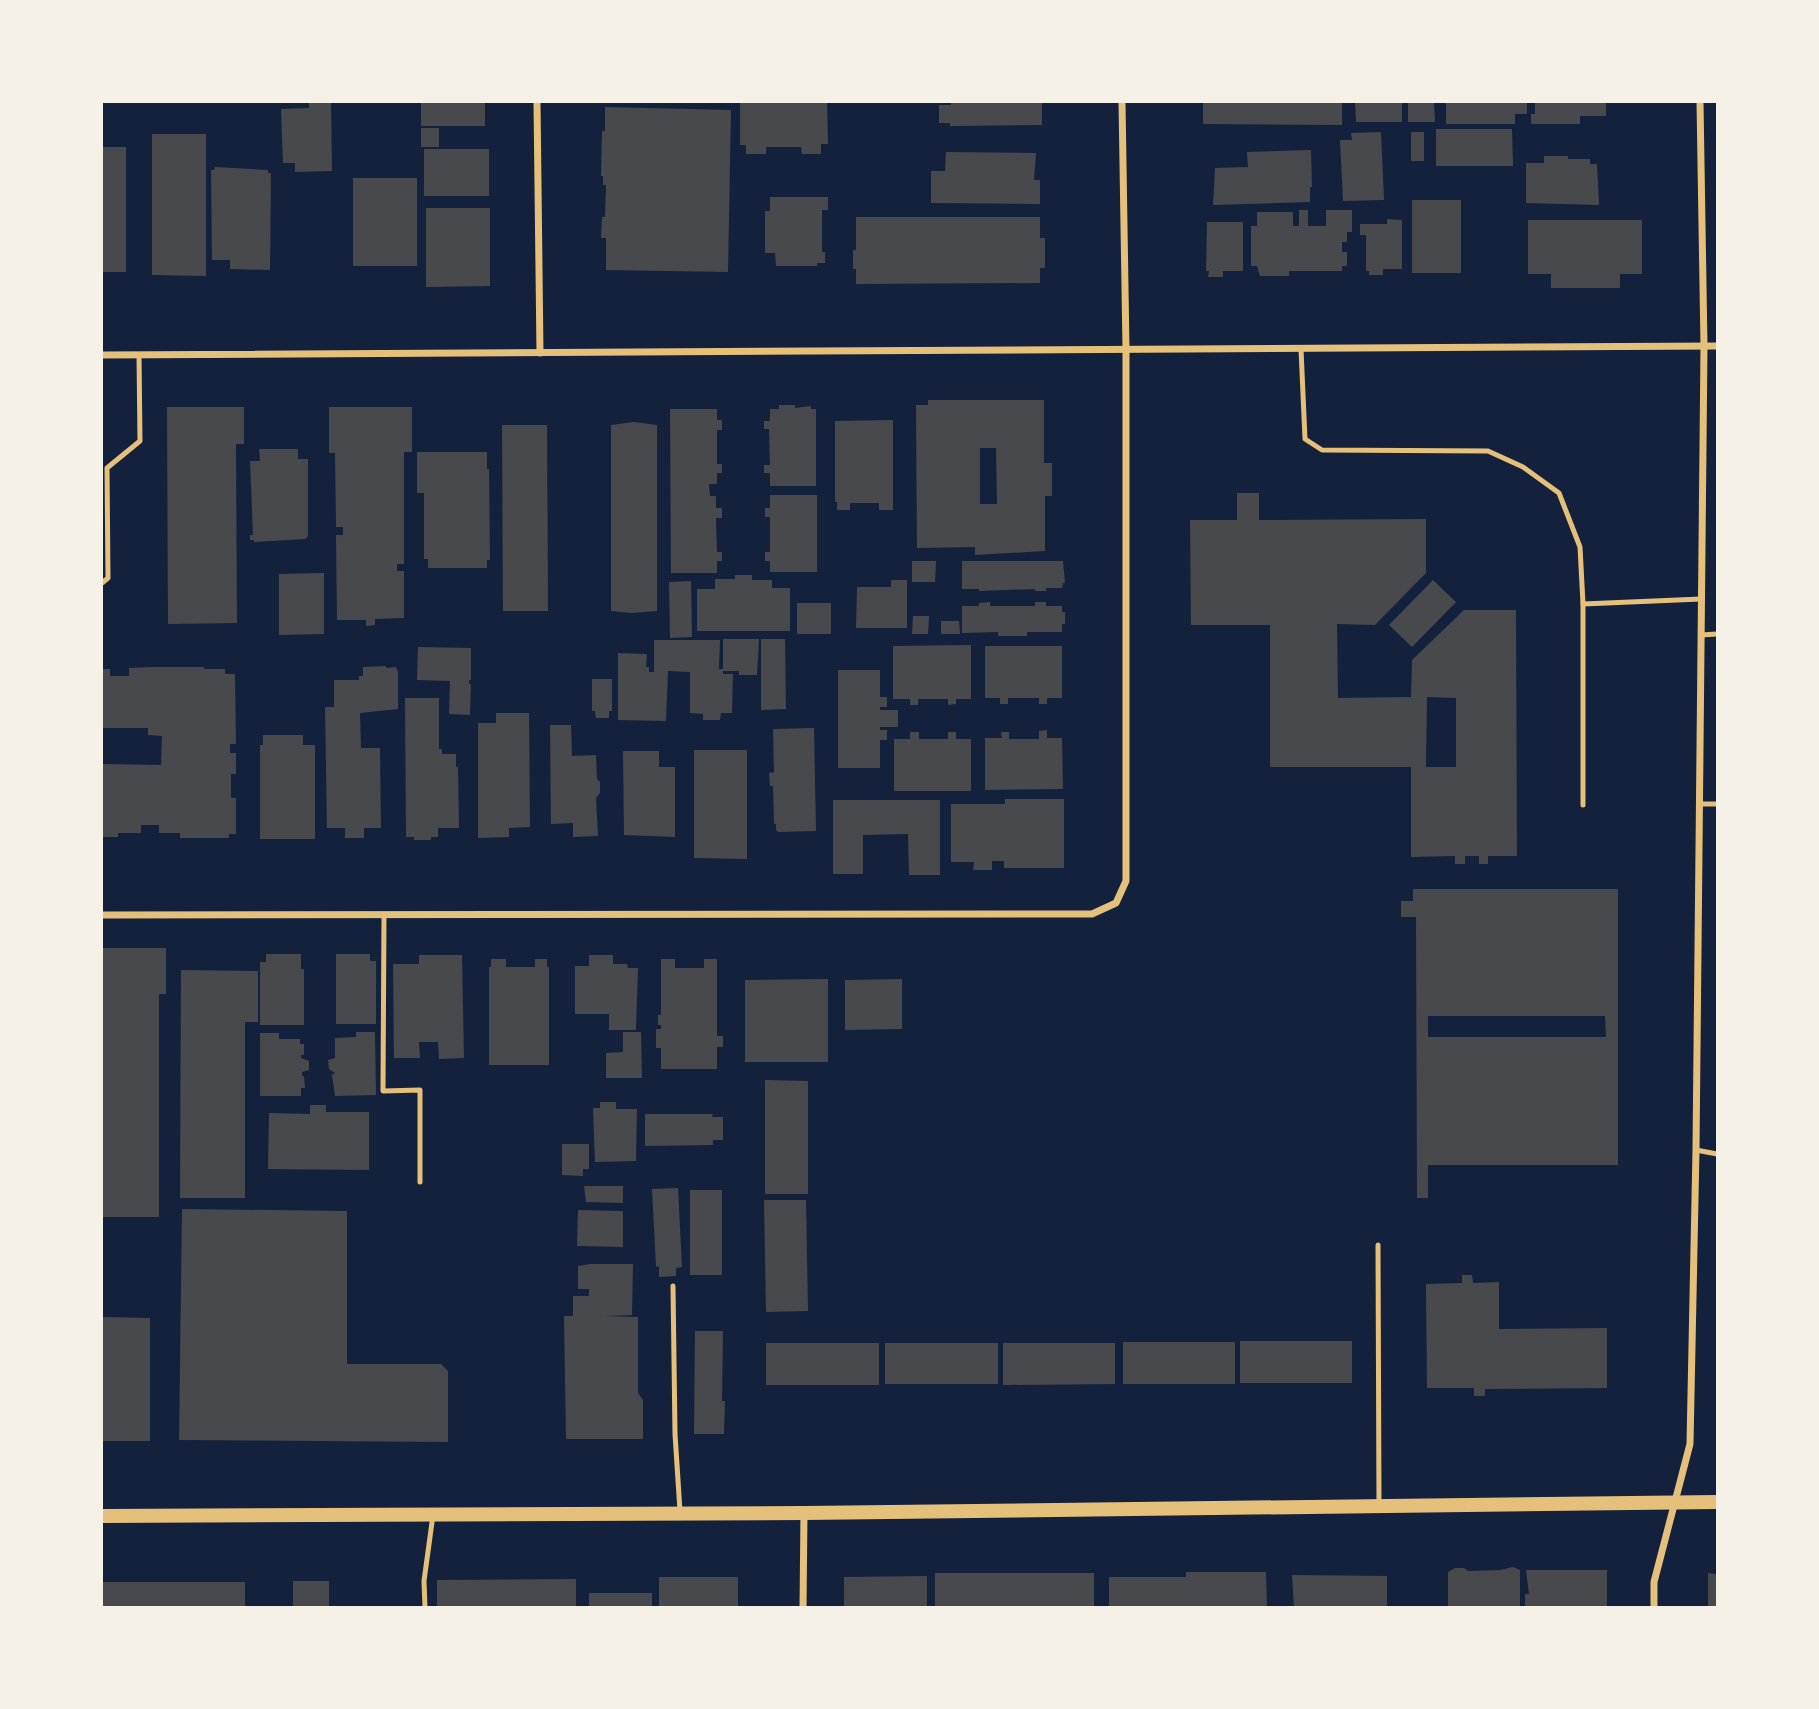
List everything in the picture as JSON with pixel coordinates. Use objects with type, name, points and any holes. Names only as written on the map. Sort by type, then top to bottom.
[{"type":"main road","points":[[102,1516],[804,1513],[1717,1502]]},
{"type":"street","points":[[537,102],[540,353]]},
{"type":"street","points":[[102,915],[1092,914],[1116,903],[1126,881],[1126,349],[1122,102]]},
{"type":"street","points":[[1654,1608],[1654,1582],[1690,1444],[1702,635],[1704,346],[1700,102]]},
{"type":"street","points":[[102,355],[1717,346]]},
{"type":"street","points":[[803,1608],[804,1513]]},
{"type":"lane","points":[[1301,349],[1304,439],[1322,450],[1488,451],[1523,467],[1559,493],[1580,547],[1583,604],[1583,805]]},
{"type":"lane","points":[[102,583],[108,578],[107,468],[140,441],[139,355]]},
{"type":"lane","points":[[1583,604],[1702,599]]},
{"type":"lane","points":[[1702,635],[1717,634]]},
{"type":"lane","points":[[1700,804],[1717,804]]},
{"type":"lane","points":[[384,915],[383,1091],[420,1090],[420,1182]]},
{"type":"lane","points":[[1696,1150],[1717,1154]]},
{"type":"lane","points":[[1378,1245],[1379,1506]]},
{"type":"lane","points":[[673,1286],[675,1434],[680,1514]]},
{"type":"lane","points":[[425,1608],[424,1581],[433,1515]]},
{"type":"building","points":[[309,102],[331,102],[332,171],[295,172],[295,163],[283,163],[281,109],[309,108]]},
{"type":"building","points":[[421,102],[485,102],[485,126],[421,126]]},
{"type":"building","points":[[740,102],[827,102],[828,144],[821,144],[821,154],[802,154],[801,147],[766,147],[766,154],[746,154],[746,145],[740,145]]},
{"type":"building","points":[[951,102],[1042,102],[1042,125],[950,126],[950,123],[939,123],[939,105],[951,105]]},
{"type":"building","points":[[1203,102],[1342,102],[1342,125],[1203,124]]},
{"type":"building","points":[[1355,102],[1402,102],[1402,122],[1356,122]]},
{"type":"building","points":[[1408,102],[1434,102],[1435,122],[1408,122]]},
{"type":"building","points":[[1446,102],[1527,102],[1527,114],[1515,114],[1515,124],[1446,124]]},
{"type":"building","points":[[1535,102],[1606,102],[1606,116],[1580,116],[1580,124],[1531,124],[1531,114],[1535,114]]},
{"type":"building","points":[[605,107],[731,110],[728,272],[606,270],[606,238],[601,238],[606,185],[603,185],[601,176]]},
{"type":"building","points":[[421,128],[439,128],[439,147],[421,147]]},
{"type":"building","points":[[1436,129],[1512,129],[1513,166],[1436,166]]},
{"type":"building","points":[[1381,132],[1384,200],[1343,201],[1340,140],[1352,140],[1351,133]]},
{"type":"building","points":[[1411,132],[1424,132],[1424,161],[1411,161]]},
{"type":"building","points":[[152,134],[206,134],[206,276],[152,275]]},
{"type":"building","points":[[102,147],[126,147],[126,272],[102,272]]},
{"type":"building","points":[[424,149],[489,149],[489,196],[424,196]]},
{"type":"building","points":[[1311,150],[1310,202],[1213,205],[1215,168],[1248,167],[1247,152]]},
{"type":"building","points":[[946,152],[1036,153],[1034,180],[1040,180],[1040,204],[931,203],[931,171],[945,171]]},
{"type":"building","points":[[1544,156],[1590,159],[1590,164],[1597,164],[1599,205],[1526,203],[1526,163],[1544,163]]},
{"type":"building","points":[[215,167],[268,170],[268,173],[271,173],[270,270],[230,269],[230,260],[212,260],[211,170]]},
{"type":"building","points":[[353,178],[417,178],[417,266],[353,266]]},
{"type":"building","points":[[770,197],[828,197],[828,210],[822,210],[822,252],[825,252],[825,263],[817,263],[817,266],[776,266],[775,253],[765,253],[765,211],[770,211]]},
{"type":"building","points":[[1412,200],[1461,200],[1461,273],[1412,273]]},
{"type":"building","points":[[426,208],[490,208],[490,286],[426,287]]},
{"type":"building","points":[[1299,210],[1308,210],[1308,226],[1326,226],[1326,210],[1352,210],[1352,232],[1347,232],[1347,242],[1342,242],[1342,252],[1347,252],[1347,266],[1342,266],[1342,271],[1289,271],[1289,276],[1260,276],[1257,266],[1251,266],[1251,226],[1257,226],[1257,212],[1293,212],[1293,226],[1299,226]]},
{"type":"building","points":[[856,217],[1040,217],[1040,238],[1045,238],[1045,268],[1040,268],[1040,283],[856,284],[853,250],[856,250]]},
{"type":"building","points":[[1387,219],[1402,220],[1402,269],[1383,269],[1383,275],[1369,275],[1369,271],[1366,271],[1366,235],[1360,235],[1360,224],[1387,224]]},
{"type":"building","points":[[1528,220],[1642,220],[1642,274],[1620,274],[1620,288],[1551,288],[1551,274],[1528,274]]},
{"type":"building","points":[[1207,222],[1243,222],[1243,271],[1223,271],[1223,277],[1208,277]]},
{"type":"building","points":[[928,400],[1044,400],[1044,463],[1052,463],[1052,496],[1045,496],[1045,551],[975,555],[975,547],[917,548],[916,405],[928,405]],"holes":[[[980,448],[996,448],[997,504],[980,504]]]},
{"type":"building","points":[[779,405],[795,405],[795,408],[811,406],[811,409],[816,409],[816,486],[770,486],[770,473],[764,473],[764,465],[770,465],[769,429],[764,429],[764,421],[770,421],[770,409],[779,409]]},
{"type":"building","points":[[167,407],[244,407],[244,444],[236,444],[237,623],[168,624]]},
{"type":"building","points":[[329,407],[412,407],[412,452],[404,452],[404,564],[397,564],[397,571],[404,571],[404,618],[375,619],[375,625],[366,626],[366,620],[337,620],[336,535],[343,535],[343,527],[336,527],[335,453],[329,453]]},
{"type":"building","points":[[670,409],[717,409],[717,420],[722,420],[722,430],[717,430],[717,464],[722,464],[722,473],[717,473],[717,484],[709,484],[710,496],[716,496],[716,508],[722,508],[722,518],[716,518],[717,552],[722,552],[722,561],[717,561],[717,573],[671,573]]},
{"type":"building","points":[[893,420],[893,510],[879,510],[879,503],[850,503],[850,510],[837,510],[835,421]]},
{"type":"building","points":[[634,422],[657,425],[657,611],[632,613],[611,611],[611,425]]},
{"type":"building","points":[[502,425],[547,425],[548,611],[503,611]]},
{"type":"building","points":[[259,449],[298,449],[298,459],[308,459],[308,536],[305,539],[250,540],[250,535],[253,535],[250,461],[260,461]]},
{"type":"building","points":[[417,452],[487,452],[490,560],[487,560],[487,568],[428,568],[428,559],[424,559],[424,493],[417,493]]},
{"type":"building","points":[[1237,493],[1259,493],[1259,520],[1426,519],[1426,573],[1375,625],[1337,624],[1338,698],[1411,697],[1412,660],[1464,610],[1516,610],[1517,856],[1488,856],[1488,864],[1479,864],[1479,856],[1465,856],[1465,864],[1455,864],[1455,856],[1411,857],[1411,767],[1270,767],[1270,625],[1191,625],[1190,520],[1237,520]],"holes":[[[1427,697],[1456,698],[1456,767],[1426,767]]]},
{"type":"building","points":[[770,495],[817,495],[817,572],[770,572],[770,561],[765,561],[765,552],[770,552],[770,517],[765,517],[765,508],[770,508]]},
{"type":"building","points":[[912,561],[936,561],[935,582],[912,582]]},
{"type":"building","points":[[962,561],[1063,561],[1065,583],[1062,588],[1046,588],[1046,591],[962,589]]},
{"type":"building","points":[[324,573],[324,634],[279,635],[279,574]]},
{"type":"building","points":[[735,575],[752,575],[752,580],[772,580],[772,588],[790,588],[790,631],[697,631],[697,589],[715,589],[715,579],[735,579]]},
{"type":"building","points":[[891,580],[907,580],[907,628],[856,628],[857,587],[891,587]]},
{"type":"building","points":[[1433,580],[1456,602],[1412,647],[1389,625]]},
{"type":"building","points":[[691,581],[692,637],[670,638],[669,582]]},
{"type":"building","points":[[990,602],[990,606],[1035,606],[1035,602],[1046,602],[1046,606],[1062,606],[1065,624],[1062,624],[1062,632],[1027,632],[1027,636],[998,636],[998,632],[962,633],[962,606],[979,606],[979,603]]},
{"type":"building","points":[[797,603],[831,603],[831,634],[797,634]]},
{"type":"building","points":[[913,616],[929,616],[928,634],[912,634]]},
{"type":"building","points":[[941,621],[959,621],[960,634],[941,634]]},
{"type":"building","points":[[723,639],[759,639],[757,675],[739,675],[739,671],[723,671],[723,674],[733,674],[732,713],[721,713],[720,720],[703,720],[703,714],[690,713],[690,672],[668,671],[666,721],[618,720],[618,653],[647,654],[646,667],[649,667],[649,672],[654,672],[654,640],[720,640],[719,669],[723,669]]},
{"type":"building","points":[[761,639],[785,639],[786,709],[761,710]]},
{"type":"building","points":[[971,645],[971,699],[956,699],[956,704],[948,705],[948,699],[918,699],[918,705],[910,705],[910,699],[893,699],[893,646]]},
{"type":"building","points":[[985,646],[1062,646],[1062,698],[1047,698],[1047,704],[1039,704],[1039,698],[1008,698],[1008,704],[1000,704],[1000,698],[985,698]]},
{"type":"building","points":[[418,647],[471,648],[470,715],[449,714],[450,681],[417,680]]},
{"type":"building","points":[[204,667],[225,669],[225,674],[235,674],[236,744],[230,744],[230,753],[236,753],[236,774],[231,774],[231,798],[236,798],[236,834],[229,834],[229,838],[180,838],[180,833],[159,833],[159,825],[141,825],[141,833],[118,833],[118,837],[102,837],[102,764],[161,765],[162,736],[148,735],[148,728],[102,728],[102,669],[110,669],[110,676],[129,676],[129,668]]},
{"type":"building","points":[[363,667],[396,667],[398,672],[398,709],[360,713],[361,748],[380,748],[381,828],[364,828],[364,838],[345,838],[345,828],[327,828],[325,707],[334,707],[334,680],[359,680],[359,676],[363,676]]},
{"type":"building","points":[[838,670],[880,670],[880,697],[887,697],[887,707],[880,707],[880,710],[898,710],[898,727],[880,727],[880,730],[887,730],[887,740],[880,740],[880,768],[838,768]]},
{"type":"building","points":[[592,679],[612,679],[612,711],[609,711],[609,718],[596,718],[595,711],[592,711]]},
{"type":"building","points":[[405,698],[439,698],[439,749],[442,749],[442,754],[456,754],[459,828],[438,828],[438,837],[431,837],[431,840],[406,837]]},
{"type":"building","points":[[496,713],[529,713],[530,827],[509,828],[509,837],[478,838],[478,723],[496,723]]},
{"type":"building","points":[[550,725],[571,725],[572,756],[596,755],[597,779],[600,782],[600,793],[596,798],[598,836],[573,837],[573,823],[551,824]]},
{"type":"building","points":[[814,728],[816,831],[778,832],[774,824],[773,786],[770,786],[769,773],[774,772],[773,729]]},
{"type":"building","points":[[1047,730],[1047,738],[1062,738],[1063,789],[985,790],[985,738],[1002,738],[1001,732],[1009,732],[1009,739],[1039,739],[1039,731]]},
{"type":"building","points":[[910,732],[919,732],[919,739],[948,739],[948,732],[956,732],[956,739],[971,739],[971,791],[894,791],[894,739],[910,739]]},
{"type":"building","points":[[263,735],[303,735],[303,745],[315,745],[315,839],[260,839],[260,745],[263,745]]},
{"type":"building","points":[[694,750],[747,750],[747,859],[694,858]]},
{"type":"building","points":[[623,751],[659,751],[659,767],[675,767],[675,837],[624,835]]},
{"type":"building","points":[[1005,799],[1064,799],[1064,868],[1004,868],[1004,861],[992,861],[992,870],[973,870],[974,862],[951,862],[951,804],[1005,804]]},
{"type":"building","points":[[833,800],[940,800],[940,875],[909,875],[908,834],[863,835],[863,874],[833,874]]},
{"type":"building","points":[[1413,889],[1618,889],[1618,1165],[1428,1165],[1428,1198],[1417,1198],[1416,917],[1401,917],[1401,901],[1413,901]],"holes":[[[1428,1016],[1605,1016],[1606,1037],[1428,1037]]]},
{"type":"building","points":[[102,948],[166,948],[166,994],[159,994],[159,1217],[102,1217]]},
{"type":"building","points":[[266,954],[301,954],[301,969],[304,969],[304,1025],[260,1025],[260,962],[266,962]]},
{"type":"building","points":[[336,954],[370,954],[370,961],[376,961],[376,1024],[336,1024]]},
{"type":"building","points":[[419,955],[462,955],[464,1058],[439,1059],[438,1042],[419,1042],[420,1058],[394,1058],[393,964],[419,964]]},
{"type":"building","points":[[589,955],[613,955],[613,964],[627,964],[628,968],[638,968],[636,1030],[609,1030],[609,1014],[575,1014],[575,966],[589,966]]},
{"type":"building","points":[[491,959],[506,959],[506,967],[535,967],[535,959],[547,959],[549,1065],[489,1065]]},
{"type":"building","points":[[661,959],[675,959],[675,968],[704,968],[704,959],[717,959],[717,1036],[723,1036],[723,1047],[717,1047],[717,1069],[661,1069],[661,1048],[656,1048],[656,1029],[661,1029],[658,1015],[661,1015]]},
{"type":"building","points":[[181,970],[258,971],[258,1022],[245,1022],[245,1198],[180,1198]]},
{"type":"building","points":[[828,979],[828,1062],[745,1062],[745,980]]},
{"type":"building","points":[[902,979],[902,1029],[845,1030],[845,980]]},
{"type":"building","points":[[356,1032],[375,1032],[376,1095],[335,1096],[332,1075],[335,1073],[329,1069],[328,1060],[335,1058],[335,1038],[356,1037]]},
{"type":"building","points":[[623,1032],[641,1032],[642,1078],[606,1078],[606,1053],[623,1052]]},
{"type":"building","points":[[260,1033],[279,1033],[279,1039],[300,1039],[300,1044],[304,1044],[304,1055],[301,1055],[301,1058],[309,1061],[309,1070],[302,1072],[305,1088],[301,1088],[301,1096],[260,1096]]},
{"type":"building","points":[[765,1080],[808,1081],[808,1194],[765,1194]]},
{"type":"building","points":[[600,1102],[616,1102],[616,1109],[637,1109],[636,1161],[595,1162],[593,1108],[600,1108]]},
{"type":"building","points":[[310,1105],[326,1105],[326,1112],[369,1112],[369,1170],[268,1169],[269,1113],[310,1114]]},
{"type":"building","points":[[645,1114],[713,1114],[712,1117],[723,1117],[723,1140],[713,1140],[713,1145],[645,1146]]},
{"type":"building","points":[[562,1144],[589,1144],[589,1169],[583,1169],[583,1176],[562,1175]]},
{"type":"building","points":[[584,1186],[623,1186],[623,1203],[586,1202]]},
{"type":"building","points":[[678,1188],[682,1267],[676,1268],[676,1276],[659,1277],[659,1266],[656,1267],[652,1189]]},
{"type":"building","points":[[690,1190],[722,1190],[722,1275],[690,1275]]},
{"type":"building","points":[[764,1200],[806,1200],[808,1311],[766,1312]]},
{"type":"building","points":[[182,1209],[347,1211],[347,1364],[441,1364],[448,1371],[448,1442],[179,1440]]},
{"type":"building","points":[[578,1210],[623,1211],[623,1247],[577,1246]]},
{"type":"building","points":[[633,1264],[632,1315],[605,1316],[638,1317],[638,1393],[643,1400],[643,1439],[566,1439],[564,1316],[573,1316],[573,1296],[589,1296],[589,1289],[578,1289],[578,1266]]},
{"type":"building","points":[[1462,1275],[1472,1275],[1473,1283],[1499,1282],[1499,1329],[1607,1328],[1607,1388],[1485,1389],[1485,1396],[1474,1396],[1474,1388],[1427,1388],[1426,1284],[1462,1283]]},
{"type":"building","points":[[104,1317],[150,1318],[150,1441],[102,1441]]},
{"type":"building","points":[[695,1331],[723,1331],[724,1434],[694,1434]]},
{"type":"building","points":[[1240,1341],[1352,1341],[1352,1383],[1240,1383]]},
{"type":"building","points":[[1123,1342],[1235,1342],[1235,1384],[1123,1384]]},
{"type":"building","points":[[766,1343],[879,1343],[879,1385],[766,1385]]},
{"type":"building","points":[[885,1343],[998,1343],[998,1384],[885,1384]]},
{"type":"building","points":[[1003,1343],[1115,1343],[1115,1384],[1003,1385]]},
{"type":"building","points":[[1513,1567],[1520,1570],[1520,1608],[1448,1608],[1448,1572],[1455,1568],[1468,1571]]},
{"type":"building","points":[[1526,1570],[1607,1570],[1607,1608],[1525,1608],[1525,1594],[1529,1594]]},
{"type":"building","points":[[1186,1572],[1266,1572],[1267,1608],[1109,1608],[1109,1577],[1186,1577]]},
{"type":"building","points":[[935,1573],[1094,1573],[1094,1608],[935,1608]]},
{"type":"building","points":[[1708,1573],[1717,1574],[1717,1608],[1708,1608]]},
{"type":"building","points":[[1292,1575],[1387,1576],[1387,1608],[1294,1608]]},
{"type":"building","points":[[927,1576],[927,1608],[844,1608],[844,1577]]},
{"type":"building","points":[[659,1577],[738,1577],[738,1608],[659,1608]]},
{"type":"building","points":[[576,1579],[576,1608],[437,1608],[437,1580]]},
{"type":"building","points":[[293,1581],[329,1581],[329,1608],[293,1608]]},
{"type":"building","points":[[102,1582],[245,1582],[245,1608],[102,1608]]},
{"type":"building","points":[[589,1593],[652,1593],[652,1608],[589,1608]]}]
